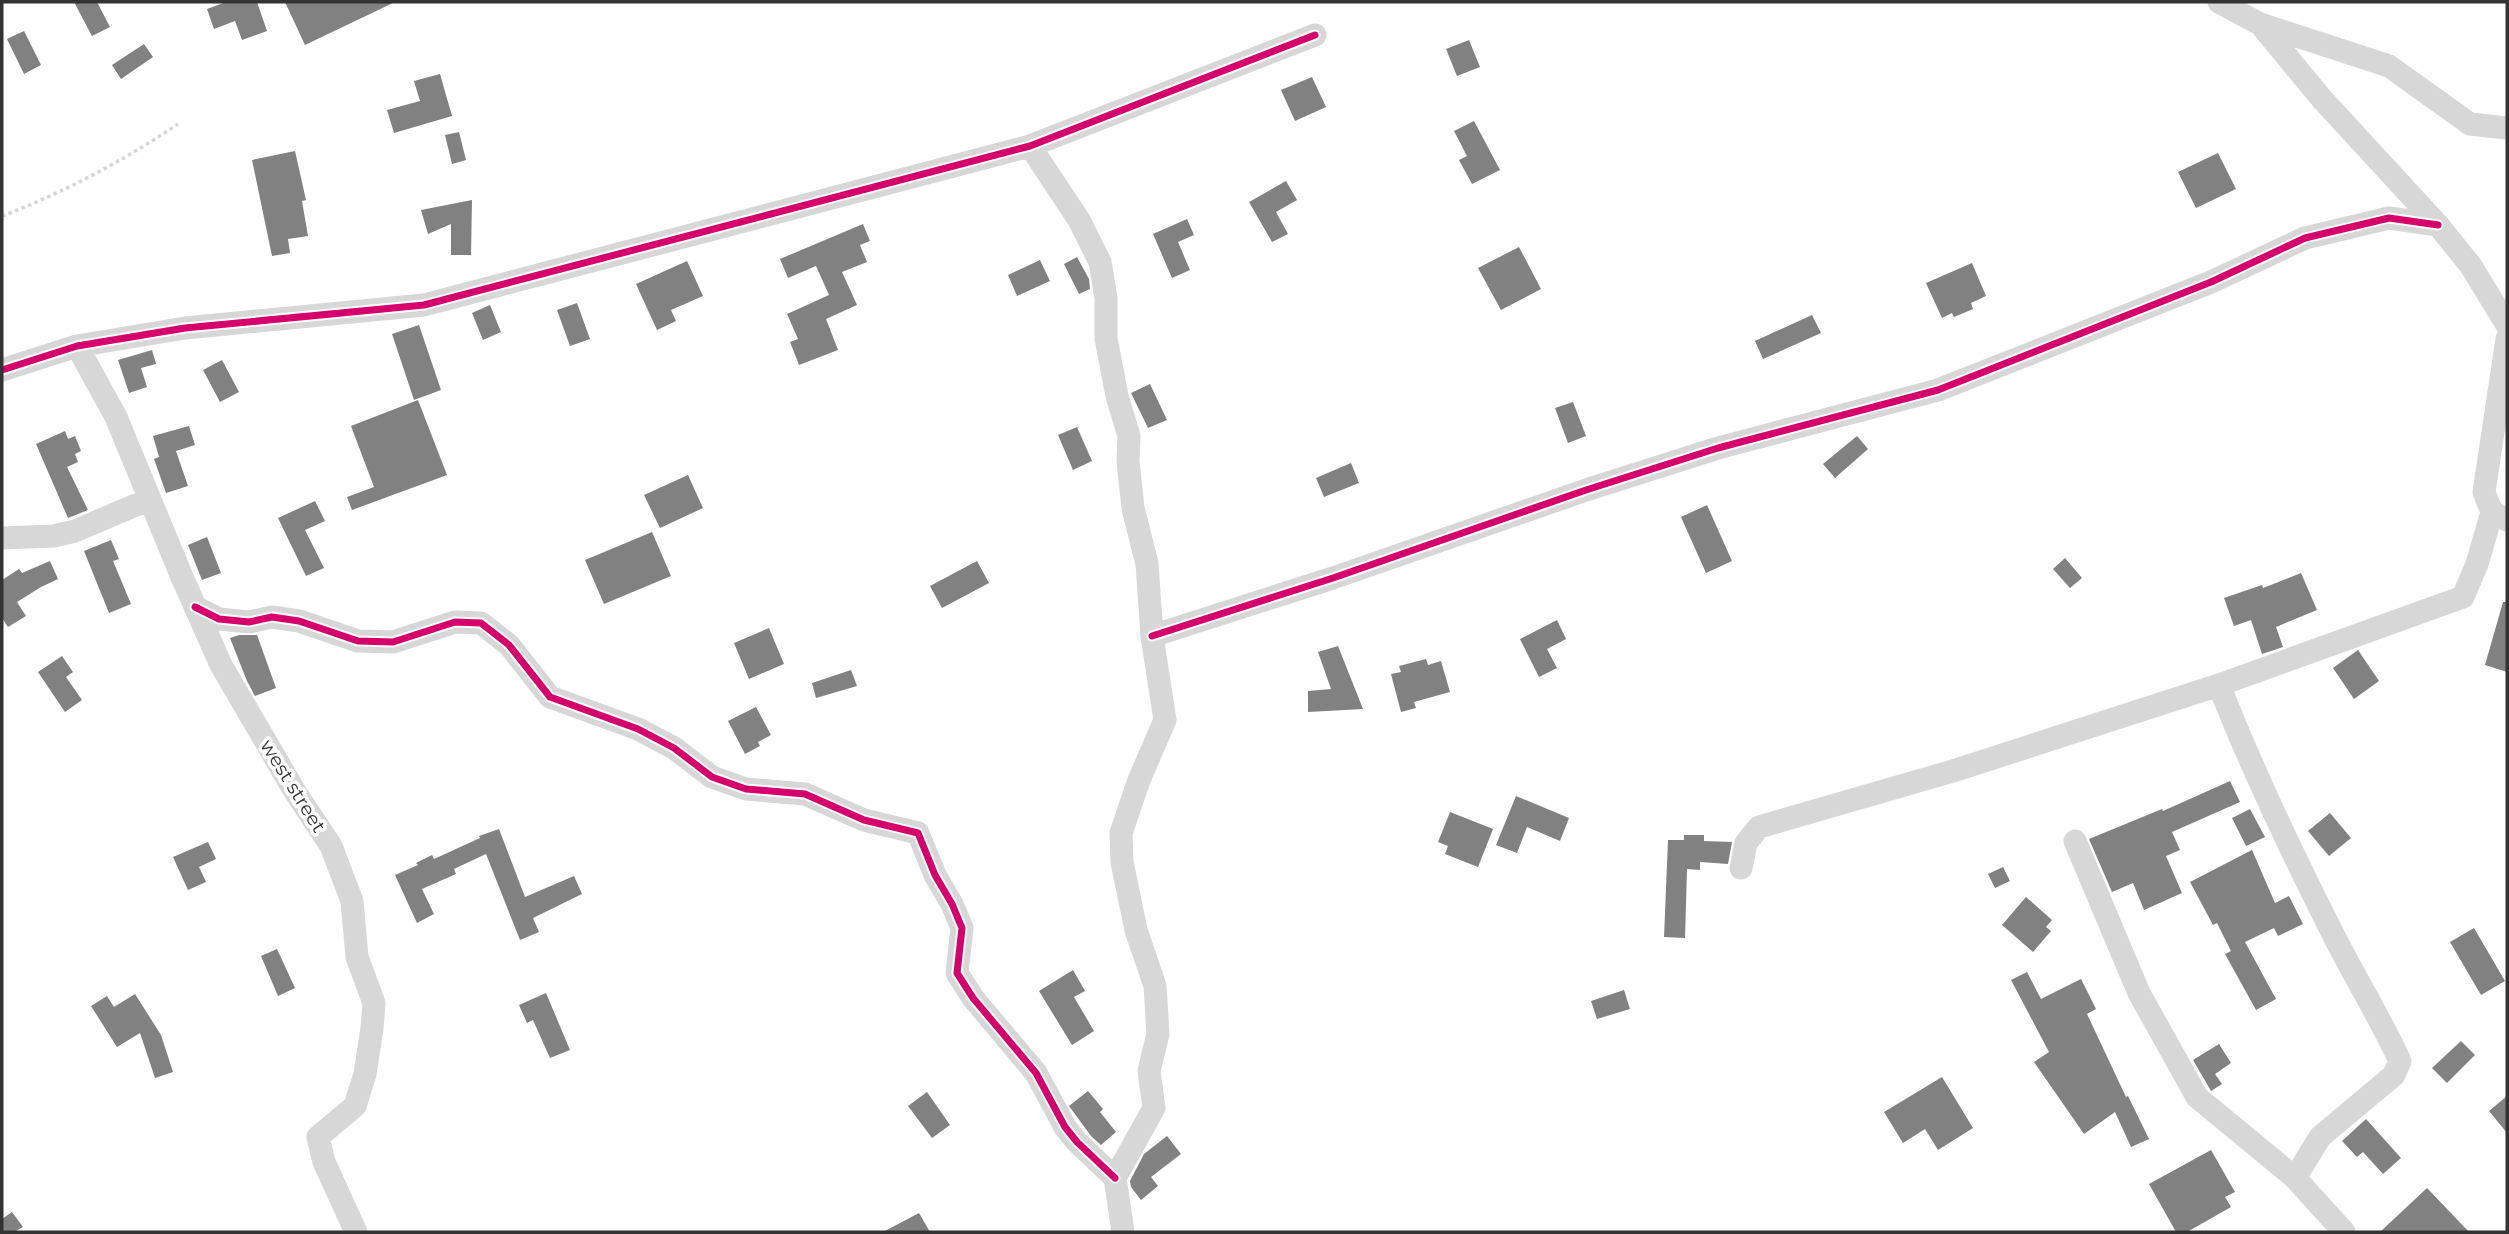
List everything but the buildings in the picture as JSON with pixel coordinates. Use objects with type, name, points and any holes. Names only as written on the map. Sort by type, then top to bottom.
[{"type":"street","points":[[2219,2],[2260,24],[2389,66],[2470,124],[2507,128]]},
{"type":"street","points":[[2260,24],[2322,99],[2438,225],[2470,266],[2507,325]]},
{"type":"street","points":[[6,363],[77,346],[185,328],[424,305],[1030,146],[1315,35]]},
{"type":"street","points":[[1030,146],[1079,220],[1100,262],[1106,298],[1106,338],[1117,396],[1129,436],[1128,461],[1133,508],[1147,564],[1152,636],[1165,720],[1139,780],[1121,833],[1122,862],[1136,929],[1154,986],[1158,1034],[1149,1070],[1154,1108],[1115,1178]]},
{"type":"street","points":[[1152,636],[1334,578],[1586,490],[1718,448],[1938,390],[2211,282],[2305,238],[2389,218],[2438,225]]},
{"type":"street","points":[[1741,868],[1746,843],[1759,827],[1953,771],[2219,685],[2463,597],[2499,516],[2484,492],[2507,339]]},
{"type":"street","name":"west street","points":[[77,346],[116,417],[221,665],[294,790],[331,846],[352,901],[357,957],[374,1003],[372,1028],[365,1074],[355,1106],[318,1137],[324,1162],[356,1232]]},
{"type":"street","points":[[2,538],[54,536],[75,531],[150,499]]},
{"type":"street","points":[[195,607],[219,619],[249,622],[272,617],[292,619],[358,641],[393,642],[456,622],[481,623],[509,645],[550,696],[638,729],[674,748],[712,777],[746,789],[805,794],[864,820],[918,833],[935,875],[962,928],[957,973],[973,998],[1036,1073],[1071,1135],[1115,1178],[1123,1232]]},
{"type":"street","points":[[2219,685],[2251,767],[2400,1061],[2394,1075],[2320,1137],[2295,1178]]},
{"type":"street","points":[[2075,841],[2138,993],[2197,1097],[2295,1178],[2344,1232]]},
{"type":"path","points":[[2,216],[34,204],[140,150],[178,124]]},
{"type":"cycle path","points":[[2,370],[77,346],[185,328],[424,305],[1030,146],[1315,35]]},
{"type":"cycle path","points":[[1152,636],[1718,448],[1938,390],[2211,282],[2305,238],[2389,218],[2438,225]]},
{"type":"cycle path","points":[[195,607],[219,619],[249,622],[272,617],[299,621],[358,641],[393,642],[455,622],[481,623],[509,645],[550,697],[638,729],[674,748],[712,777],[746,789],[805,794],[864,820],[918,833],[935,875],[962,928],[957,973],[973,998],[1036,1073],[1065,1127],[1115,1178]]}]
